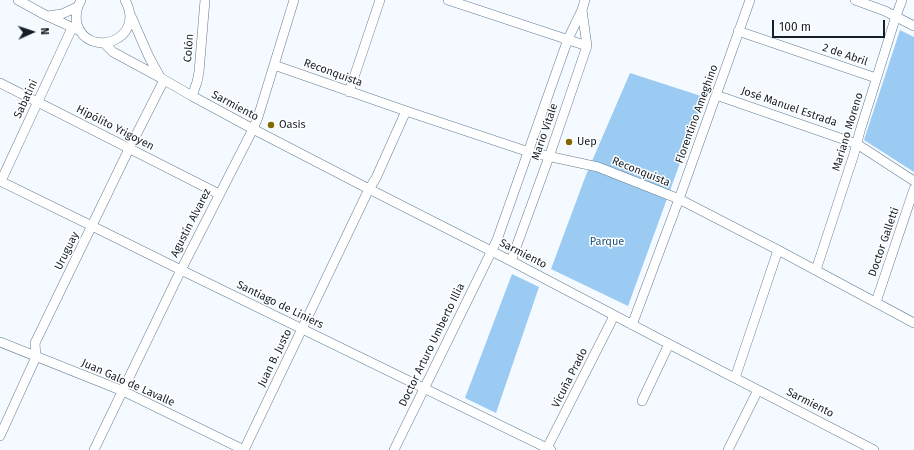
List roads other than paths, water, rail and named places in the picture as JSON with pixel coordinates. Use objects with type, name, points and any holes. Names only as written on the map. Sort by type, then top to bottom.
[{"type":"street","points":[[18,0],[77,30],[78,26],[76,14],[79,4]]},
{"type":"street","points":[[104,43],[112,42],[120,38],[126,32],[130,15],[129,7],[125,0]]},
{"type":"street","name":"Colón","points":[[192,96],[198,82],[200,72],[204,0]]},
{"type":"street","name":"Agustín Alvarez","points":[[94,450],[180,270],[258,118],[294,0]]},
{"type":"street","points":[[348,92],[380,0]]},
{"type":"street","points":[[448,0],[587,46]]},
{"type":"street","name":"Mario Vitale","points":[[491,251],[497,240],[529,152],[568,39],[582,10],[585,0]]},
{"type":"street","name":"Florentino Ameghino","points":[[632,325],[750,0]]},
{"type":"street","points":[[855,0],[885,11],[914,26]]},
{"type":"street","name":"Mariano Moreno","points":[[816,270],[902,0]]},
{"type":"street","points":[[47,16],[62,14],[79,4]]},
{"type":"street","name":"Mario Vitale","points":[[511,261],[587,46],[582,10]]},
{"type":"street","points":[[130,15],[149,57],[163,79]]},
{"type":"street","name":"Sarmiento","points":[[77,30],[89,39],[104,43],[113,52],[253,129],[369,190],[511,261],[614,316],[874,450]]},
{"type":"street","name":"Sabatini","points":[[1,181],[38,103],[77,30]]},
{"type":"street","name":"2 de Abril","points":[[738,31],[876,78]]},
{"type":"street","name":"Reconquista","points":[[274,65],[348,92],[529,152],[598,168],[679,199],[914,323]]},
{"type":"street","name":"Uruguay","points":[[0,436],[4,416],[36,357],[35,343],[163,79]]},
{"type":"street","name":"Hipólito Yrigoyen","points":[[0,83],[219,194]]},
{"type":"street","name":"José Manuel Estrada","points":[[716,95],[857,144],[914,181]]},
{"type":"street","name":"Juan B. Justo","points":[[244,450],[376,178],[406,111]]},
{"type":"street","name":"Santiago de Liniers","points":[[1,181],[548,449]]},
{"type":"street","name":"Doctor Galletti","points":[[876,302],[914,189]]},
{"type":"street","points":[[736,378],[778,250]]},
{"type":"street","name":"Doctor Arturo Umberto Illia","points":[[394,450],[491,251]]},
{"type":"street","name":"Vicuña Prado","points":[[548,449],[614,316]]},
{"type":"street","name":"Juan Galo de Lavalle","points":[[0,342],[123,391],[244,450]]},
{"type":"street","points":[[642,401],[668,344]]},
{"type":"street","points":[[728,450],[758,390]]},
{"type":"place","name":"Oasis","points":[[271,125]]},
{"type":"place","name":"Uep","points":[[569,142]]},
{"type":"park label","name":"Parque","points":[[607,242]]}]
